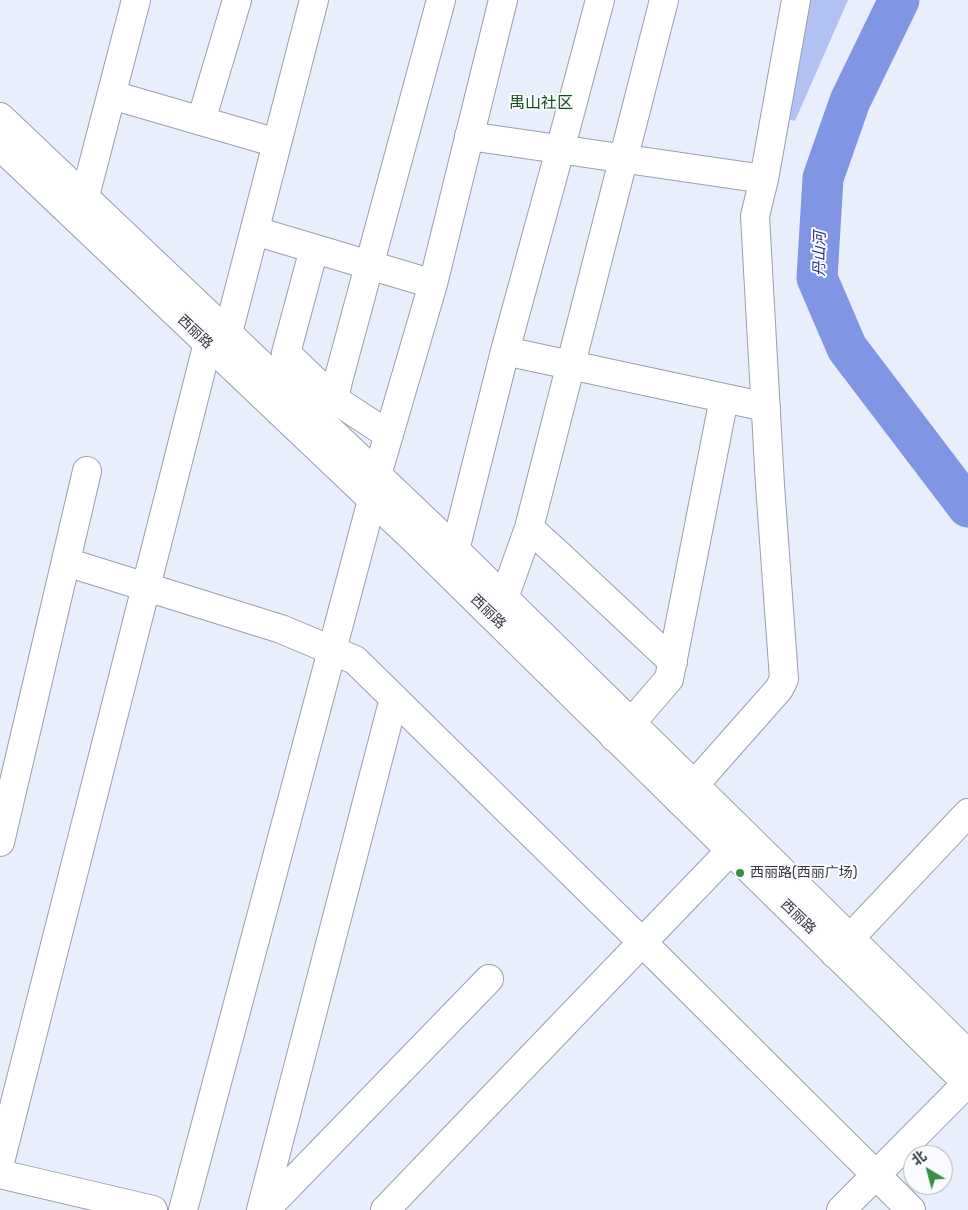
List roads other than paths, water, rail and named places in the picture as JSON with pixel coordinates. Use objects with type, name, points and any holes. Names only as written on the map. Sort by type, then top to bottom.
[{"type":"street","points":[[82,209],[136,0]]},
{"type":"street","points":[[201,121],[237,0]]},
{"type":"street","points":[[0,1162],[146,587],[219,339],[255,231],[314,0]]},
{"type":"street","points":[[334,399],[441,0]]},
{"type":"street","points":[[183,1210],[389,435],[433,284],[503,0]]},
{"type":"street","points":[[449,559],[600,0]]},
{"type":"street","points":[[497,606],[529,528],[664,0]]},
{"type":"street","points":[[688,794],[779,689],[784,679],[755,216],[764,179],[796,0]]},
{"type":"street","points":[[112,95],[277,144]]},
{"type":"street","name":"西丽路","points":[[0,117],[82,209],[375,487],[843,946],[961,1052],[968,1083]]},
{"type":"street","points":[[469,136],[764,179]]},
{"type":"street","name":"西丽路","points":[[0,146],[82,209]]},
{"type":"street","points":[[255,231],[433,284]]},
{"type":"street","points":[[314,249],[286,353],[334,399],[389,435]]},
{"type":"street","points":[[504,351],[766,407]]},
{"type":"street","points":[[623,730],[669,680],[724,398]]},
{"type":"street","points":[[0,842],[87,471]]},
{"type":"street","points":[[529,528],[673,662]]},
{"type":"street","points":[[66,562],[281,629],[355,660],[911,1210]]},
{"type":"street","points":[[261,1210],[394,698]]},
{"type":"street","points":[[843,946],[968,813]]},
{"type":"street","points":[[385,1210],[737,842]]},
{"type":"street","points":[[265,1210],[489,978]]},
{"type":"street","points":[[841,1210],[968,1083]]},
{"type":"street","points":[[0,1174],[153,1210]]},
{"type":"waterway","name":"丹山河","points":[[899,0],[850,101],[823,178],[817,278],[847,348],[968,507]]},
{"type":"place","name":"西丽路(西丽广场)","points":[[740,873]]},
{"type":"district","name":"禺山社区","points":[[541,103]]}]
